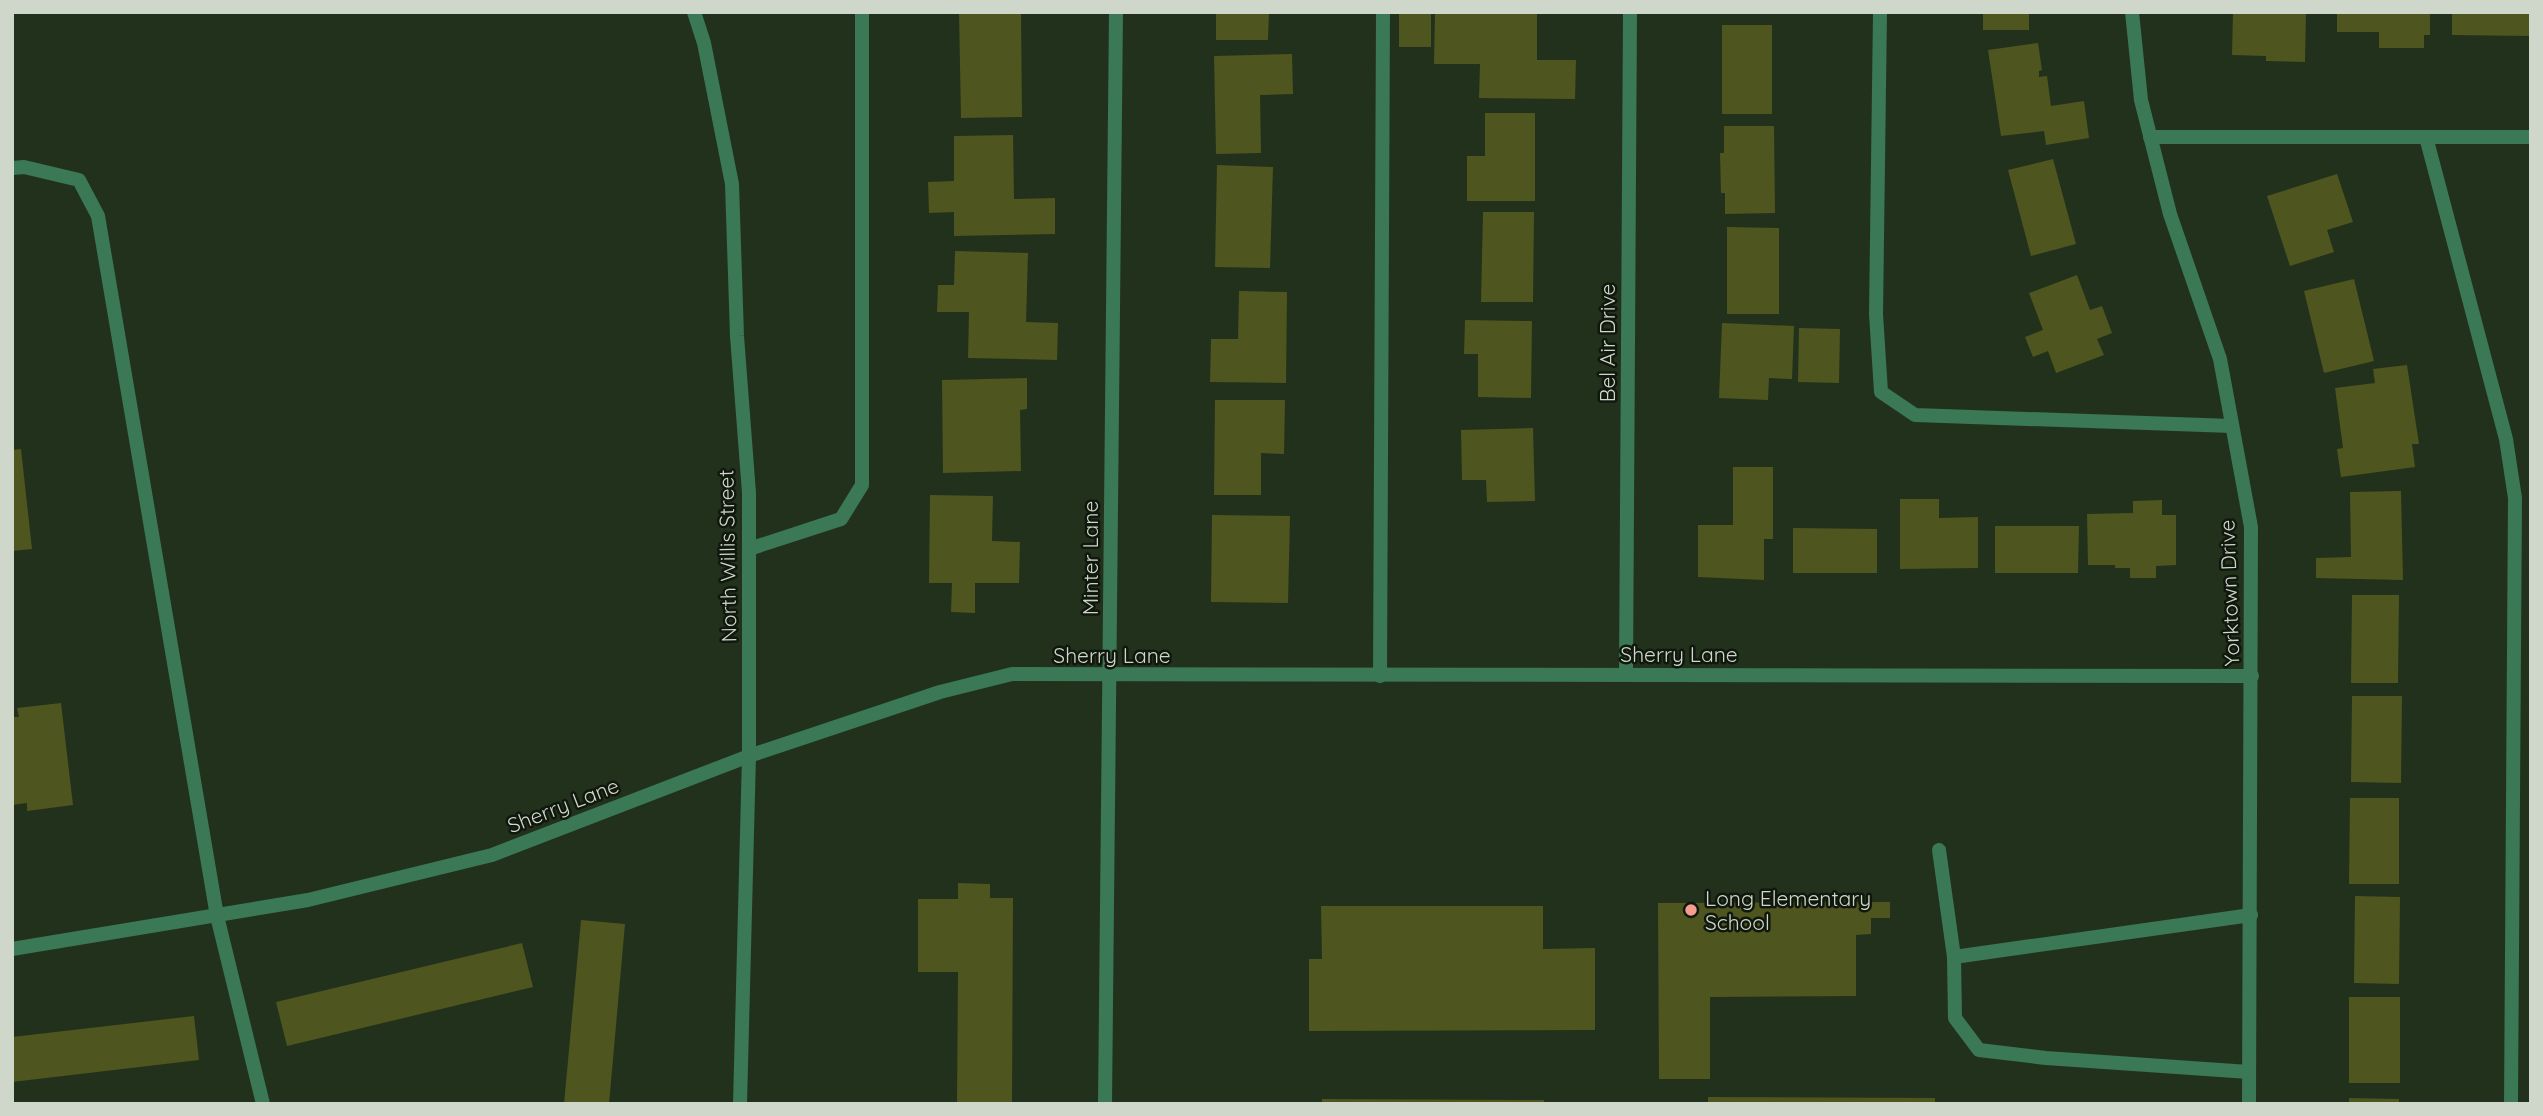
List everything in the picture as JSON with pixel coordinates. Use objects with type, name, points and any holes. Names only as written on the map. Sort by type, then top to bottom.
[{"type":"street","name":"North Willis Street","points":[[694,12],[704,43],[732,184],[737,336],[749,494],[749,755],[740,1104]]},
{"type":"street","points":[[749,549],[841,519],[862,485],[862,12]]},
{"type":"street","name":"Minter Lane","points":[[1105,1104],[1116,12]]},
{"type":"street","points":[[1380,676],[1383,12]]},
{"type":"street","name":"Bel Air Drive","points":[[1626,674],[1630,12]]},
{"type":"street","points":[[1880,12],[1876,314],[1881,392],[1915,415],[2232,426]]},
{"type":"street","name":"Yorktown Drive","points":[[2132,12],[2141,100],[2170,214],[2220,359],[2251,527],[2249,1104]]},
{"type":"street","points":[[2150,137],[2531,137]]},
{"type":"street","points":[[2426,137],[2506,439],[2515,498],[2511,1104]]},
{"type":"street","points":[[12,168],[24,167],[79,180],[99,216],[217,916],[263,1104]]},
{"type":"street","name":"Sherry Lane","points":[[14,946],[308,900],[492,855],[749,755],[940,692],[1012,674],[2252,676]]},
{"type":"street","points":[[1939,850],[1954,957],[1955,1018],[1979,1050],[2046,1058],[2249,1072]]},
{"type":"street","points":[[1954,957],[2251,915]]},
{"type":"building","points":[[959,12],[1021,12],[1022,117],[961,118]]},
{"type":"building","points":[[1216,12],[1269,12],[1268,40],[1216,40]]},
{"type":"building","points":[[1983,12],[2029,12],[2029,30],[1983,30]]},
{"type":"building","points":[[2233,12],[2306,12],[2305,62],[2266,61],[2266,56],[2232,55]]},
{"type":"building","points":[[2337,12],[2430,12],[2430,35],[2424,35],[2424,48],[2379,48],[2379,32],[2337,32]]},
{"type":"building","points":[[2452,12],[2531,12],[2531,36],[2452,35]]},
{"type":"building","points":[[1399,13],[1431,13],[1431,47],[1399,47]]},
{"type":"building","points":[[1435,13],[1537,13],[1537,60],[1576,60],[1575,99],[1479,98],[1480,64],[1434,64]]},
{"type":"building","points":[[1722,25],[1772,25],[1772,114],[1722,114]]},
{"type":"building","points":[[2038,43],[2042,70],[2039,71],[2039,77],[2047,76],[2051,106],[2084,101],[2089,138],[2046,145],[2044,131],[2001,136],[1988,50]]},
{"type":"building","points":[[1292,54],[1293,94],[1260,95],[1261,153],[1216,154],[1214,56]]},
{"type":"building","points":[[1485,113],[1535,113],[1535,201],[1467,201],[1467,156],[1485,156]]},
{"type":"building","points":[[1724,126],[1774,126],[1775,213],[1725,214],[1725,193],[1721,193],[1720,153],[1724,153]]},
{"type":"building","points":[[1013,135],[1014,199],[1055,198],[1055,234],[954,236],[954,212],[929,213],[928,182],[954,181],[954,136]]},
{"type":"building","points":[[2053,159],[2076,244],[2031,256],[2008,170]]},
{"type":"building","points":[[1217,165],[1273,167],[1270,268],[1215,267]]},
{"type":"building","points":[[2337,174],[2353,222],[2327,230],[2334,252],[2290,266],[2267,196]]},
{"type":"building","points":[[1483,212],[1534,212],[1533,302],[1481,302]]},
{"type":"building","points":[[1727,227],[1779,228],[1779,314],[1727,314]]},
{"type":"building","points":[[955,251],[1028,253],[1026,322],[1058,323],[1057,360],[968,358],[969,312],[937,312],[938,285],[954,285]]},
{"type":"building","points":[[2077,275],[2090,310],[2102,306],[2112,333],[2097,339],[2104,355],[2056,373],[2048,351],[2033,357],[2025,337],[2043,330],[2029,293]]},
{"type":"building","points":[[2354,279],[2374,361],[2324,373],[2304,291]]},
{"type":"building","points":[[1239,291],[1287,292],[1286,383],[1210,382],[1211,339],[1238,339]]},
{"type":"building","points":[[1465,320],[1532,321],[1531,398],[1478,397],[1478,354],[1464,354]]},
{"type":"building","points":[[1722,323],[1794,326],[1792,379],[1769,378],[1768,400],[1719,398]]},
{"type":"building","points":[[1799,328],[1840,329],[1839,383],[1798,382]]},
{"type":"building","points":[[2407,365],[2419,444],[2412,444],[2415,467],[2341,477],[2337,449],[2343,448],[2335,388],[2375,383],[2373,369]]},
{"type":"building","points":[[1027,378],[1027,409],[1020,410],[1021,471],[943,473],[942,380]]},
{"type":"building","points":[[1215,400],[1285,400],[1284,454],[1261,453],[1261,495],[1214,495]]},
{"type":"building","points":[[1533,428],[1535,501],[1487,502],[1486,480],[1462,480],[1461,430]]},
{"type":"building","points":[[21,449],[32,549],[12,551],[12,450]]},
{"type":"building","points":[[1733,467],[1773,467],[1773,539],[1764,539],[1764,580],[1698,577],[1698,525],[1733,525]]},
{"type":"building","points":[[2401,491],[2403,580],[2316,578],[2316,558],[2351,557],[2350,492]]},
{"type":"building","points":[[930,495],[993,496],[992,541],[1020,542],[1019,583],[975,583],[975,613],[951,612],[952,583],[929,583]]},
{"type":"building","points":[[1900,499],[1939,499],[1939,518],[1978,517],[1978,568],[1900,569]]},
{"type":"building","points":[[2162,500],[2162,515],[2176,515],[2176,565],[2156,566],[2156,578],[2130,578],[2130,568],[2088,565],[2087,514],[2133,513],[2133,501]]},
{"type":"building","points":[[1212,515],[1290,516],[1288,603],[1211,602]]},
{"type":"building","points":[[1995,526],[2079,526],[2078,573],[1995,573]]},
{"type":"building","points":[[1793,528],[1877,529],[1877,573],[1793,573]]},
{"type":"building","points":[[2352,595],[2399,595],[2398,683],[2351,683]]},
{"type":"building","points":[[2352,696],[2402,696],[2401,783],[2351,782]]},
{"type":"building","points":[[61,703],[73,805],[27,811],[27,803],[12,805],[12,717],[19,717],[17,708]]},
{"type":"building","points":[[2350,798],[2399,798],[2399,884],[2349,884]]},
{"type":"building","points":[[958,883],[990,884],[990,898],[1013,898],[1012,1104],[957,1104],[958,972],[918,972],[918,899],[958,899]]},
{"type":"building","points":[[2355,896],[2400,897],[2399,984],[2354,983]]},
{"type":"building","points":[[1890,902],[1890,918],[1871,918],[1871,934],[1856,935],[1856,996],[1710,997],[1710,1079],[1659,1079],[1658,903]]},
{"type":"building","points":[[1321,906],[1543,906],[1543,949],[1595,948],[1595,1030],[1309,1031],[1309,959],[1322,959]]},
{"type":"building","points":[[581,920],[625,924],[609,1104],[564,1104]]},
{"type":"building","points":[[522,943],[533,987],[287,1046],[276,1002]]},
{"type":"building","points":[[2349,997],[2400,997],[2400,1083],[2349,1083]]},
{"type":"building","points":[[194,1016],[199,1060],[12,1082],[12,1037]]},
{"type":"building","points":[[1708,1097],[1935,1098],[1935,1104],[1708,1104]]},
{"type":"building","points":[[2349,1098],[2399,1099],[2399,1104],[2349,1104]]},
{"type":"building","points":[[1322,1099],[1544,1100],[1544,1104],[1322,1104]]},
{"type":"place","name":"Long Elementary School","points":[[1691,910]]}]
